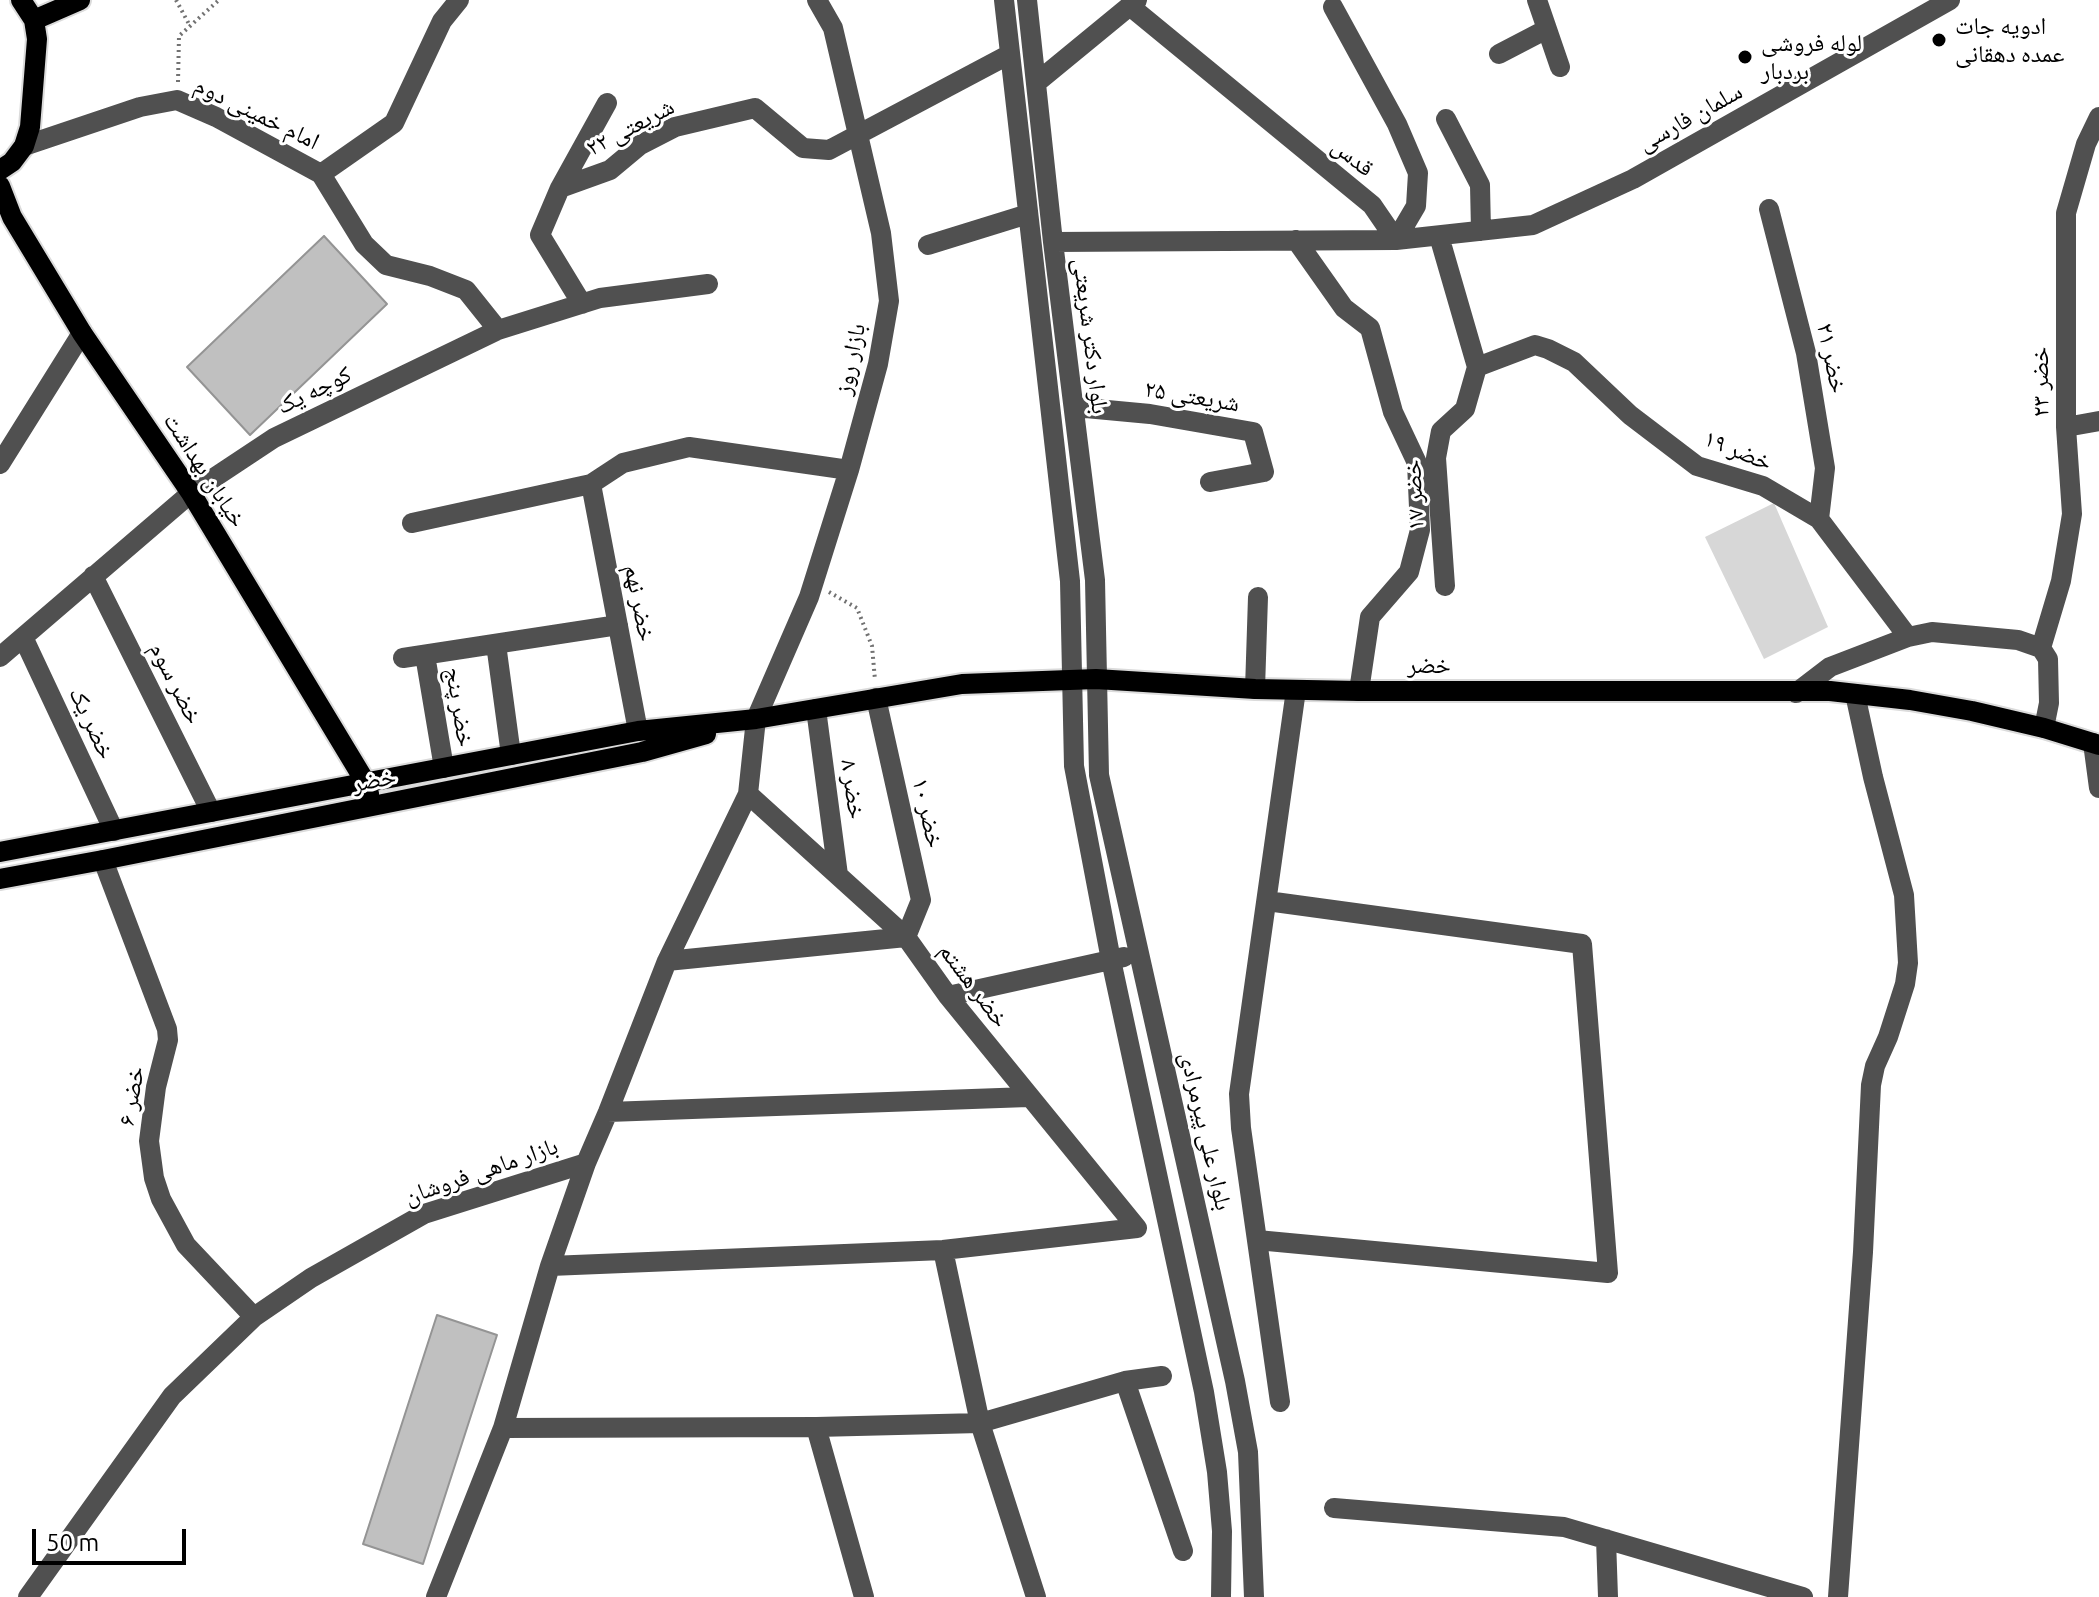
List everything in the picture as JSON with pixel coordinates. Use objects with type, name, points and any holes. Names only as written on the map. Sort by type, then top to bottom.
[{"type":"main road","points":[[0,170],[12,162],[24,146],[30,127],[37,39],[29,8],[80,0]]},
{"type":"main road","name":"خیابان بهداشت","points":[[0,186],[12,217],[82,333],[191,493],[366,783],[371,807]]},
{"type":"main road","name":"خضر","points":[[0,852],[638,731],[756,719],[962,684],[1096,679],[1296,690],[1830,691],[1910,700],[2044,728],[2096,744]]},
{"type":"main road","name":"خضر","points":[[0,879],[642,752],[756,719]]},
{"type":"street","points":[[321,174],[394,123],[442,21],[459,0]]},
{"type":"street","name":"بازار روز","points":[[756,719],[814,583],[878,364],[889,301],[881,233],[833,28],[817,0]]},
{"type":"street","name":"بلوار دکتر شریعتی","points":[[1004,0],[1070,581],[1070,679]]},
{"type":"street","name":"بلوار دکتر شریعتی","points":[[1027,0],[1095,580],[1096,679]]},
{"type":"street","points":[[1537,0],[1560,67]]},
{"type":"street","name":"سلمان فارسی","points":[[1439,236],[1533,225],[1633,179],[1950,0]]},
{"type":"street","points":[[1036,83],[1134,3]]},
{"type":"street","name":"قدس","points":[[1134,3],[1372,205],[1396,240]]},
{"type":"street","points":[[1333,7],[1397,124],[1418,173],[1416,206],[1396,240]]},
{"type":"street","points":[[1499,54],[1547,29]]},
{"type":"street","name":"شریعتی ۲۲","points":[[560,188],[610,170],[640,145],[675,127],[755,108],[803,148],[829,150],[1010,54]]},
{"type":"street","name":"امام خمینی دوم","points":[[24,146],[140,107],[177,100],[216,117],[321,174],[364,244],[386,265],[430,276],[466,290],[498,330]]},
{"type":"street","points":[[582,304],[540,235],[560,188],[607,103]]},
{"type":"street","name":"خضر ۲۳","points":[[2041,648],[2061,581],[2072,514],[2066,427],[2066,213],[2086,144],[2099,117]]},
{"type":"street","points":[[1446,119],[1480,185],[1481,231]]},
{"type":"street","name":"خضر ۲۱","points":[[1769,209],[1806,353],[1823,453],[1825,468],[1819,519]]},
{"type":"street","points":[[928,245],[1028,214]]},
{"type":"street","points":[[1053,242],[1396,240],[1439,236],[1477,367]]},
{"type":"street","points":[[1296,240],[1344,308],[1370,328],[1393,412],[1417,463],[1420,530],[1409,572],[1370,617],[1359,691]]},
{"type":"street","name":"کوچه یک","points":[[0,657],[191,493],[274,438],[498,330],[600,298],[708,284]]},
{"type":"street","points":[[0,464],[82,333]]},
{"type":"street","name":"خضر ۱۹","points":[[1477,367],[1535,345],[1574,362],[1630,415],[1697,466],[1763,486],[1819,519],[1908,637]]},
{"type":"street","name":"خضر ۱۷","points":[[1445,586],[1436,458],[1441,431],[1465,409],[1477,367]]},
{"type":"street","name":"شریعتی ۲۵","points":[[1075,407],[1150,414],[1253,432],[1264,472],[1210,482]]},
{"type":"street","points":[[2066,427],[2099,421]]},
{"type":"street","points":[[412,523],[591,484],[623,463],[689,447],[849,470]]},
{"type":"street","name":"خضر نهم","points":[[591,484],[638,731]]},
{"type":"street","name":"خضر سوم","points":[[93,576],[211,812]]},
{"type":"street","points":[[1070,581],[1086,583],[1095,580]]},
{"type":"street","points":[[1255,689],[1258,597]]},
{"type":"street","points":[[403,658],[618,625]]},
{"type":"street","points":[[1796,693],[1830,667],[1908,637],[1932,632],[2018,640],[2041,648],[2048,659],[2049,703],[2044,728]]},
{"type":"street","name":"خضر یک","points":[[23,637],[114,831]]},
{"type":"street","points":[[496,644],[511,755]]},
{"type":"street","name":"خضر پنج","points":[[425,655],[444,768]]},
{"type":"street","points":[[1070,679],[1074,766],[1111,960],[1204,1392],[1219,1487],[1221,1597]]},
{"type":"street","name":"بلوار علی پیرمرادی","points":[[1096,679],[1099,775],[1238,1395],[1248,1452],[1254,1597]]},
{"type":"street","points":[[1280,1402],[1241,1128],[1239,1094],[1296,690]]},
{"type":"street","points":[[1838,1597],[1862,1267],[1871,1085],[1905,984],[1908,963],[1904,895],[1855,694]]},
{"type":"street","name":"خضر ۱۰","points":[[876,698],[921,900],[906,937]]},
{"type":"street","name":"خضر ۸","points":[[816,709],[838,875]]},
{"type":"street","name":"بازار ماهی فروشان","points":[[28,1597],[172,1396],[254,1317],[311,1278],[424,1214],[586,1163],[667,961],[748,794],[756,719]]},
{"type":"street","points":[[2096,744],[2099,788]]},
{"type":"street","name":"خضر هشتم","points":[[748,794],[906,937],[1028,1097],[1137,1228],[943,1250]]},
{"type":"street","name":"خضر ۶","points":[[103,860],[167,1029],[168,1040],[156,1087],[149,1141],[154,1178],[166,1209],[186,1245],[254,1317]]},
{"type":"street","points":[[1257,1240],[1608,1273],[1582,944],[1267,901]]},
{"type":"street","points":[[667,961],[906,937]]},
{"type":"street","points":[[948,996],[1139,955]]},
{"type":"street","points":[[608,1112],[1028,1097]]},
{"type":"street","points":[[436,1597],[503,1428],[550,1266],[586,1163]]},
{"type":"street","points":[[550,1266],[943,1250],[980,1423],[1036,1597]]},
{"type":"street","points":[[503,1428],[980,1423],[1125,1381],[1162,1376]]},
{"type":"street","points":[[1125,1381],[1183,1551]]},
{"type":"street","points":[[816,1427],[864,1597]]},
{"type":"street","points":[[1334,1508],[1564,1527],[1803,1597]]},
{"type":"street","points":[[1606,1539],[1608,1597]]},
{"type":"path","points":[[176,0],[190,26]]},
{"type":"path","points":[[177,100],[179,36],[219,0]]},
{"type":"path","points":[[814,583],[857,608],[872,646],[876,698]]},
{"type":"shaded area","points":[[1774,503],[1828,627],[1764,659],[1705,537]]},
{"type":"building","points":[[324,236],[387,304],[250,435],[187,367]]},
{"type":"building","points":[[437,1315],[497,1335],[423,1564],[363,1544]]},
{"type":"place","name":"ادویه جات‌ عمده ‌دهقانی","points":[[1939,40]]},
{"type":"place","name":"لوله فروشی بردبار","points":[[1745,57]]}]
